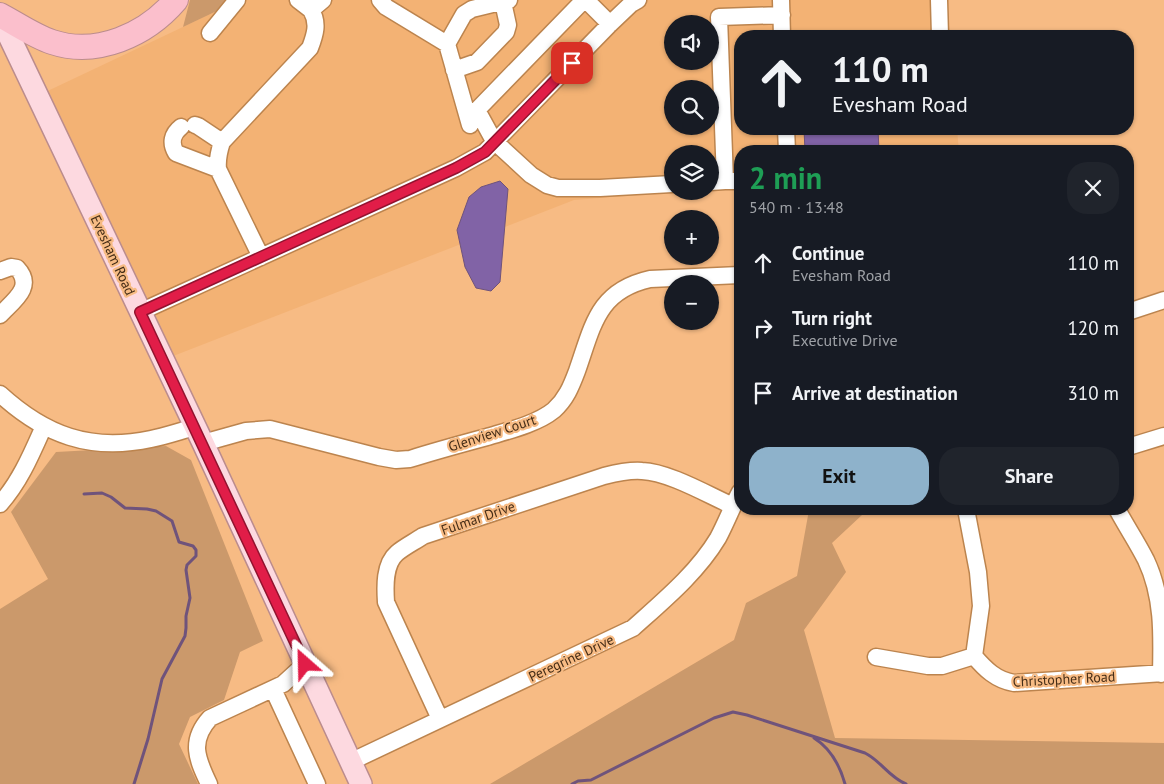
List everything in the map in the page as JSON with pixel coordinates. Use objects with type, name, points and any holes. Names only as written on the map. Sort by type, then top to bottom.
[{"type":"highway","points":[[0,16],[50,41],[84,47],[103,45],[142,30],[176,0]]},
{"type":"main road","name":"Evesham Road","points":[[0,16],[199,435],[361,784]]},
{"type":"street","points":[[210,33],[237,0]]},
{"type":"street","points":[[261,258],[218,169],[217,160],[222,142],[310,48],[316,25],[314,16],[317,5],[298,0]]},
{"type":"street","points":[[380,0],[386,6],[447,44],[470,125]]},
{"type":"street","points":[[610,24],[585,0],[477,110],[494,142],[531,175],[547,185],[558,188],[600,188],[664,184]]},
{"type":"street","points":[[140,312],[456,168],[485,152],[610,24],[631,4],[638,0]]},
{"type":"street","points":[[939,0],[940,30]]},
{"type":"street","points":[[447,44],[464,14],[472,9],[506,1],[508,25],[506,32],[476,62],[454,70]]},
{"type":"street","points":[[725,181],[719,18],[781,8],[782,30]]},
{"type":"street","points":[[218,169],[176,153],[171,142],[174,134],[188,126],[198,126],[222,142]]},
{"type":"street","points":[[0,271],[11,267],[17,268],[24,279],[24,286],[0,315]]},
{"type":"street","name":"Glenview Court","points":[[0,394],[16,408],[44,426],[66,437],[101,443],[270,429],[379,457],[396,460],[410,459],[516,428],[552,412],[569,392],[592,325],[610,299],[621,289],[636,282],[650,279],[734,275]]},
{"type":"street","points":[[1134,310],[1164,300]]},
{"type":"street","points":[[0,504],[10,494],[16,484],[44,426]]},
{"type":"street","points":[[1134,445],[1164,436]]},
{"type":"street","name":"Fulmar Drive","points":[[440,719],[386,602],[387,572],[392,558],[397,553],[423,536],[604,476],[623,472],[644,470],[734,498]]},
{"type":"street","name":"Peregrine Drive","points":[[350,762],[633,628],[698,566],[718,538],[734,503]]},
{"type":"street","points":[[876,658],[942,666],[974,656],[982,606],[978,572],[967,515]]},
{"type":"street","points":[[1120,515],[1146,560],[1156,587],[1161,606],[1163,674]]},
{"type":"street","name":"Christopher Road","points":[[974,656],[988,672],[1004,681],[1014,683],[1163,674]]},
{"type":"street","points":[[209,784],[200,765],[197,750],[201,728],[210,718],[283,684],[305,664]]},
{"type":"street","points":[[273,689],[317,784]]},
{"type":"shaded area","points":[[190,0],[240,0],[183,27]]},
{"type":"shaded area","points":[[240,0],[947,0],[950,30],[734,30],[734,135],[958,135],[958,145],[734,145],[734,188],[719,189],[719,145],[664,145],[664,193],[574,200],[163,360],[37,96]]},
{"type":"shaded area","points":[[804,135],[878,135],[879,145],[805,145]]},
{"type":"shaded area","points":[[500,181],[508,189],[500,282],[491,291],[476,288],[465,267],[457,230],[469,197],[481,187]]},
{"type":"shaded area","points":[[166,446],[191,460],[263,641],[240,652],[224,700],[190,717],[179,744],[198,784],[0,784],[0,609],[48,579],[11,512],[56,452]]},
{"type":"shaded area","points":[[808,515],[862,515],[832,543],[846,572],[804,630],[835,738],[1164,743],[1164,784],[490,784],[734,640],[746,603],[797,576]]},
{"type":"waterway","points":[[84,494],[102,493],[111,497],[125,508],[156,511],[172,521],[179,542],[193,546],[196,550],[196,556],[187,565],[186,570],[190,598],[186,616],[185,636],[162,679],[148,739],[134,784]]},
{"type":"waterway","points":[[572,784],[578,781],[591,780],[714,718],[733,712],[865,753],[906,784]]},
{"type":"waterway","points":[[814,738],[834,758],[845,784]]},
{"type":"route","points":[[305,664],[140,312],[456,168],[485,152],[572,63]]}]
